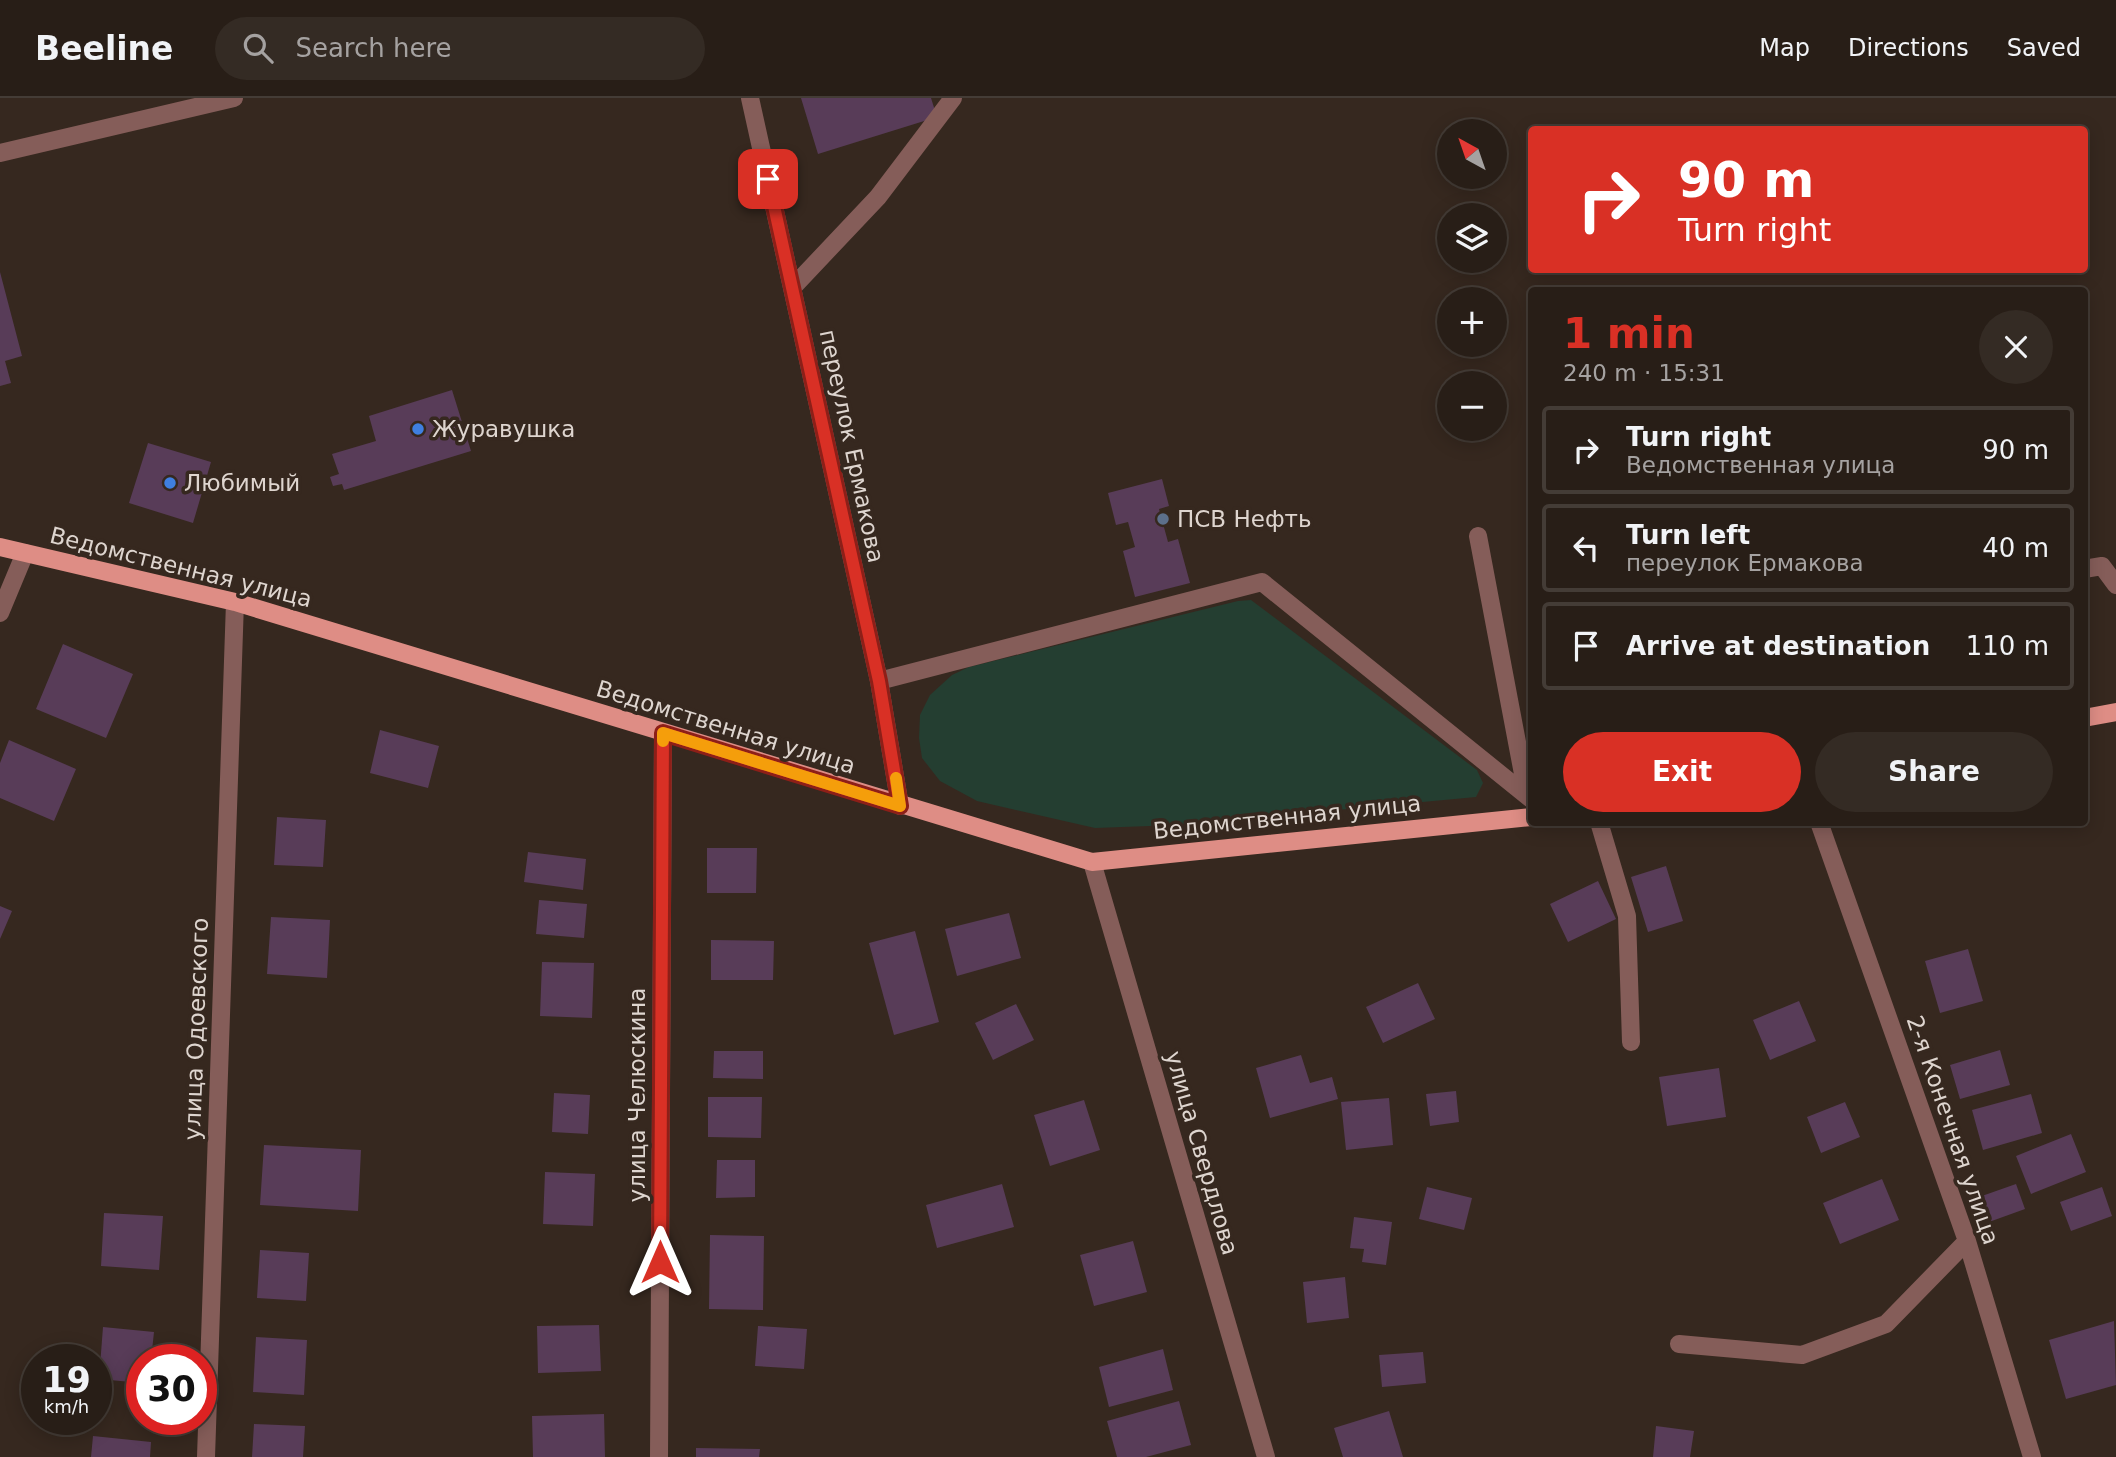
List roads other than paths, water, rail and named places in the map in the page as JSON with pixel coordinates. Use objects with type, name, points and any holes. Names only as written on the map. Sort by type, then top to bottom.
[{"type":"main road","name":"Ведомственная улица","points":[[0,547],[235,602],[1092,863],[1528,817]]},
{"type":"main road","points":[[2088,717],[2116,712]]},
{"type":"street","points":[[0,153],[234,98]]},
{"type":"street","name":"переулок Ермакова","points":[[750,98],[879,681],[900,806]]},
{"type":"street","points":[[792,288],[878,197],[953,98]]},
{"type":"street","points":[[1478,536],[1528,792]]},
{"type":"street","points":[[0,613],[25,553]]},
{"type":"street","points":[[2088,568],[2102,566],[2116,585]]},
{"type":"street","points":[[879,681],[1262,582],[1528,796]]},
{"type":"street","name":"улица Одоевского","points":[[206,1457],[235,602]]},
{"type":"street","name":"улица Челюскина","points":[[659,1457],[663,733]]},
{"type":"street","points":[[1601,826],[1627,916],[1631,1042]]},
{"type":"street","name":"2-я Конечная улица","points":[[1820,826],[1967,1241],[2032,1457]]},
{"type":"street","name":"улица Свердлова","points":[[1092,863],[1266,1457]]},
{"type":"street","points":[[1679,1344],[1802,1354],[1886,1324],[1967,1241]]},
{"type":"place","name":"Журавушка","points":[[418,429]]},
{"type":"place","name":"Любимый","points":[[170,483]]},
{"type":"place","name":"ПСВ Нефть","points":[[1163,519]]}]
